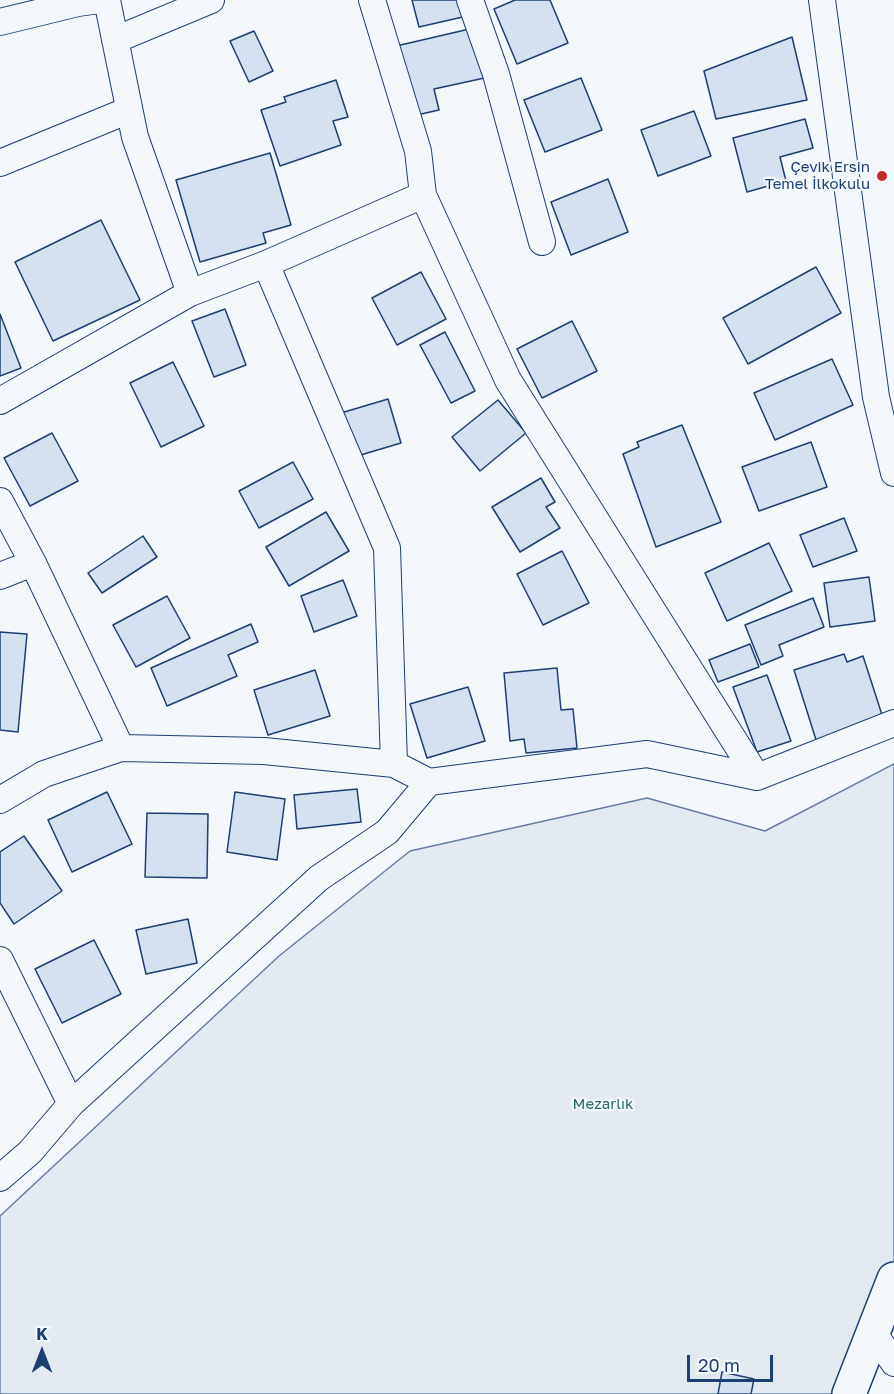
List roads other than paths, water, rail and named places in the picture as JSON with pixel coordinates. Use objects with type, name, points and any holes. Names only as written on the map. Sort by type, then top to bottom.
[{"type":"street","points":[[0,22],[100,0]]},
{"type":"street","points":[[107,0],[135,137],[190,293]]},
{"type":"street","points":[[115,40],[211,0]]},
{"type":"street","points":[[372,0],[418,151],[423,195],[508,380],[757,777]]},
{"type":"street","points":[[470,0],[496,74],[542,242]]},
{"type":"street","points":[[822,0],[876,397],[894,473]]},
{"type":"street","points":[[0,163],[129,110]]},
{"type":"street","points":[[0,401],[190,293],[266,264],[423,195]]},
{"type":"street","points":[[266,264],[387,548],[394,764]]},
{"type":"street","points":[[0,501],[33,563],[121,748]]},
{"type":"street","points":[[0,576],[33,563]]},
{"type":"street","points":[[0,800],[44,774],[121,748],[264,751],[394,764],[429,783],[647,754],[757,777],[894,723]]},
{"type":"street","points":[[0,1178],[30,1152],[71,1104],[320,878],[387,832],[429,783]]},
{"type":"street","points":[[0,960],[71,1104]]},
{"type":"street","points":[[849,1394],[894,1279]]},
{"type":"street","points":[[873,1332],[894,1363]]},
{"type":"place","name":"Çevik Ersin Temel İlkokulu","points":[[882,176]]},
{"type":"park label","name":"Mezarlık","points":[[603,1104]]}]
